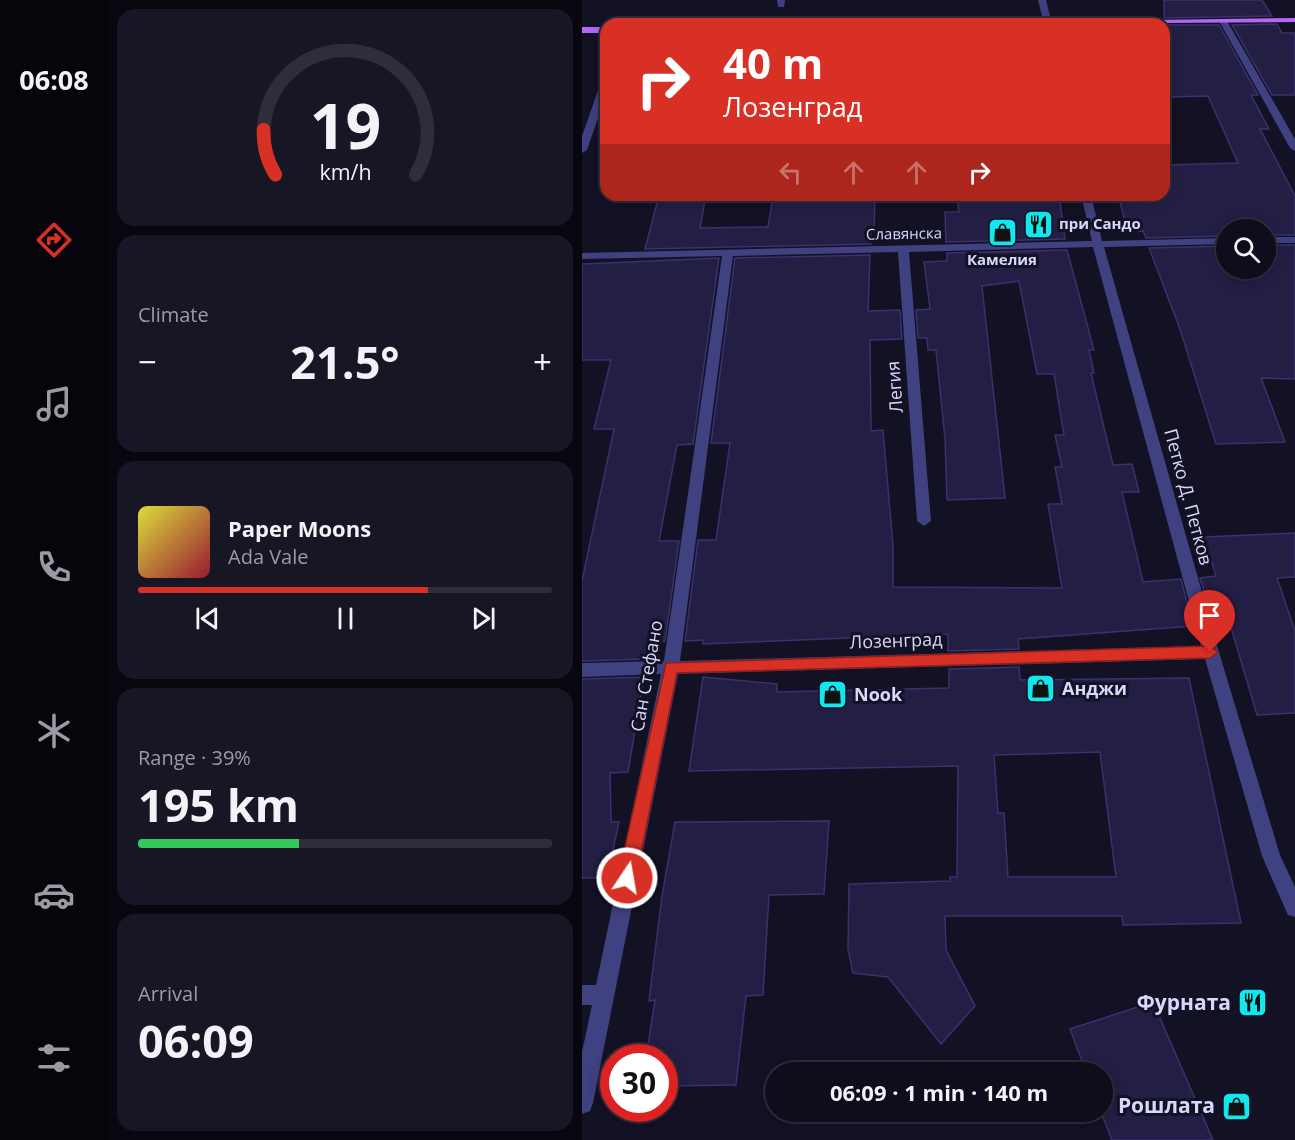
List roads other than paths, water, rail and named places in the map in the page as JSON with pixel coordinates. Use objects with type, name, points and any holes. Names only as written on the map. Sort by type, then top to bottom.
[{"type":"main road","points":[[1170,22],[1295,20]]},
{"type":"main road","points":[[582,30],[600,30]]},
{"type":"street","points":[[1042,0],[1046,18]]},
{"type":"street","points":[[1223,21],[1295,148]]},
{"type":"street","points":[[582,150],[600,99]]},
{"type":"street","name":"Петко Д. Петков","points":[[1087,201],[1210,652],[1271,856],[1295,908]]},
{"type":"street","points":[[1276,240],[1295,240]]},
{"type":"street","name":"Славянска","points":[[582,256],[1216,241]]},
{"type":"street","name":"Легия","points":[[903,249],[924,522]]},
{"type":"street","name":"Сан Стефано","points":[[582,1103],[671,667],[728,252]]},
{"type":"street","name":"Лозенград","points":[[582,670],[1210,652]]},
{"type":"street","points":[[582,995],[603,995]]},
{"type":"place","name":"при Сандо","points":[[1038,224]]},
{"type":"place","name":"Камелия","points":[[1002,233]]},
{"type":"place","name":"Анджи","points":[[1041,689]]},
{"type":"place","name":"Nook","points":[[833,695]]},
{"type":"place","name":"Фурната","points":[[1252,1003]]},
{"type":"place","name":"Рошлата","points":[[1236,1106]]}]
